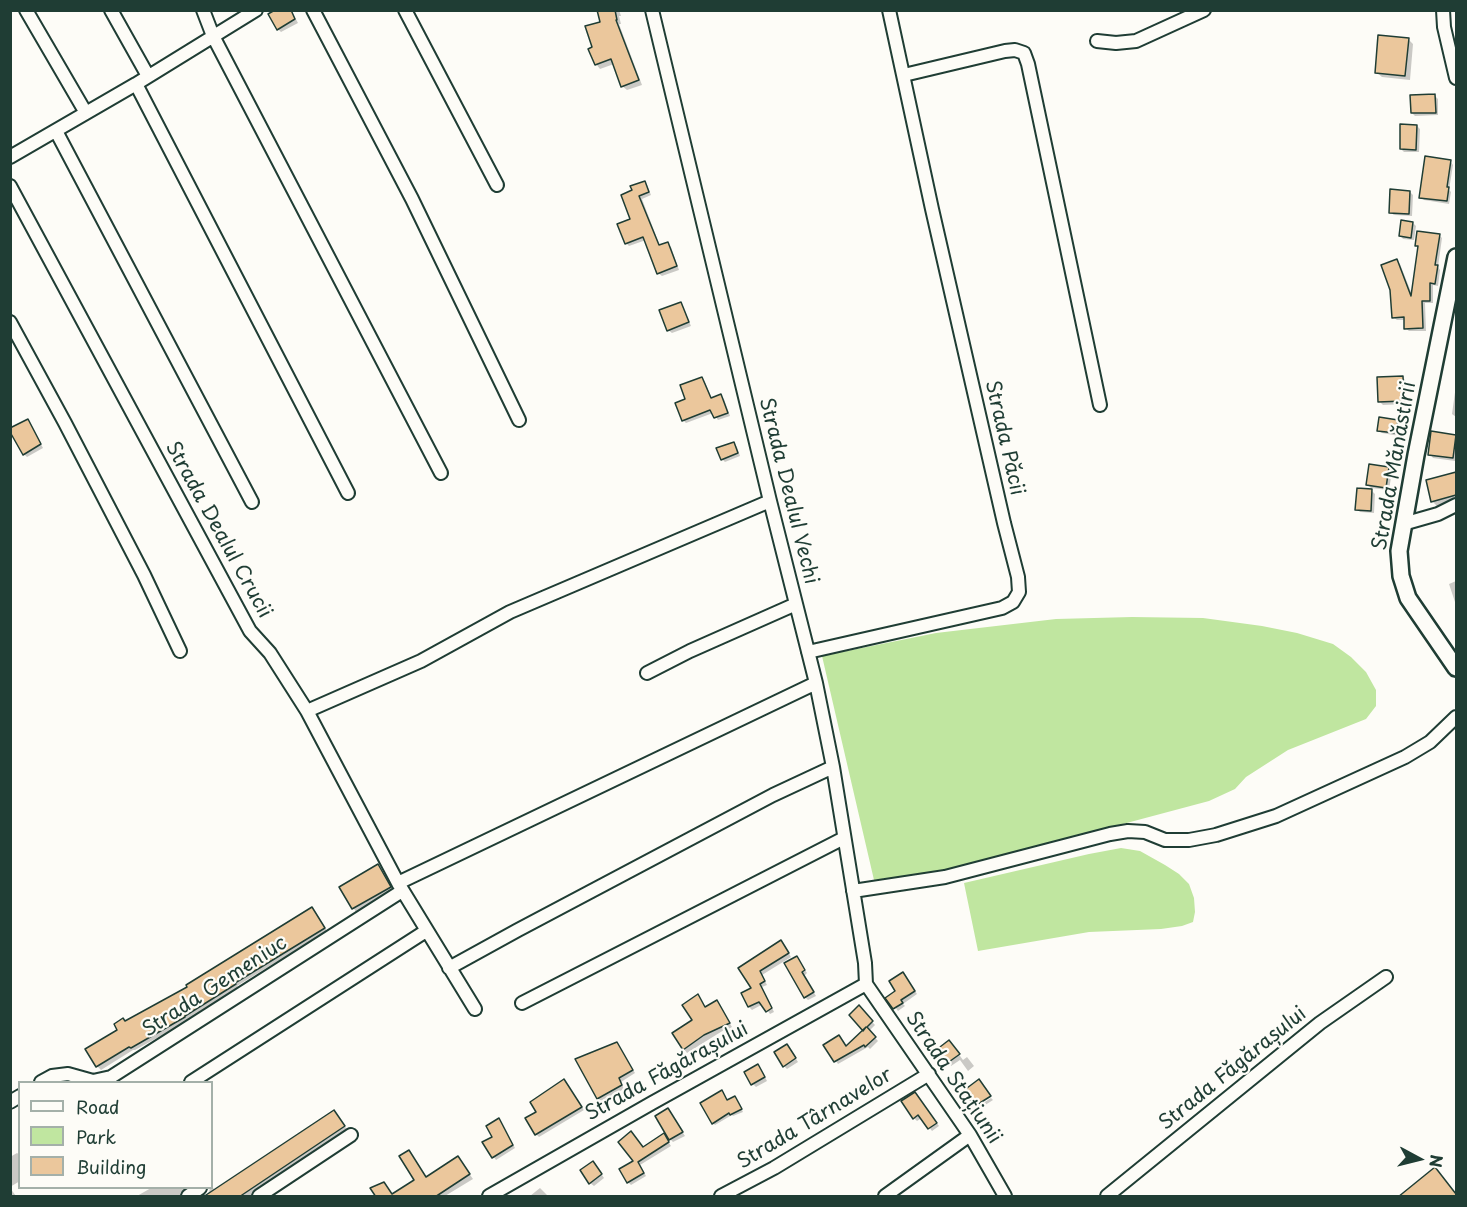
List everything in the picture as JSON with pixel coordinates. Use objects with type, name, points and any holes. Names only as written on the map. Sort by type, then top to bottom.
[{"type":"street","points":[[26,10],[86,113]]},
{"type":"street","points":[[111,10],[148,76]]},
{"type":"street","points":[[203,10],[213,36],[441,473]]},
{"type":"street","points":[[10,157],[136,84],[256,10]]},
{"type":"street","points":[[313,10],[412,199],[519,420]]},
{"type":"street","points":[[405,10],[496,184]]},
{"type":"street","name":"Strada Dealul Vechi","points":[[652,10],[816,683],[833,767],[866,984]]},
{"type":"street","name":"Strada Păcii","points":[[808,651],[1002,608],[1013,602],[1019,592],[1018,577],[932,209],[889,10]]},
{"type":"street","points":[[1097,41],[1116,43],[1136,41],[1204,10]]},
{"type":"street","points":[[1443,10],[1444,27],[1456,78]]},
{"type":"street","points":[[904,75],[1005,51],[1016,50],[1024,53],[1100,405]]},
{"type":"street","points":[[136,84],[348,493]]},
{"type":"street","points":[[56,131],[252,502]]},
{"type":"street","name":"Strada Dealul Crucii","points":[[10,186],[250,631],[270,653],[307,711],[400,887],[476,1010]]},
{"type":"street","name":"Strada Mănăstirii","points":[[1456,257],[1402,524],[1399,550],[1401,576],[1408,598],[1456,668]]},
{"type":"street","points":[[10,322],[144,574],[180,651]]},
{"type":"street","points":[[307,711],[421,661],[510,612],[770,501]]},
{"type":"street","points":[[1402,524],[1438,514],[1456,505]]},
{"type":"street","points":[[647,673],[690,651],[796,604]]},
{"type":"street","name":"Strada Gemeniuc","points":[[44,1081],[52,1076],[68,1074],[93,1081],[111,1077],[400,887],[816,683]]},
{"type":"street","points":[[852,891],[945,877],[1128,831],[1145,832],[1165,840],[1189,840],[1216,835],[1276,816],[1405,757],[1430,742],[1456,717]]},
{"type":"street","points":[[449,968],[773,795],[833,767]]},
{"type":"street","points":[[522,1003],[844,838]]},
{"type":"street","points":[[194,1081],[426,931]]},
{"type":"street","name":"Strada Făgărașului","points":[[1107,1197],[1320,1023],[1386,977]]},
{"type":"street","name":"Strada Stațiunii","points":[[866,984],[970,1135],[1005,1197]]},
{"type":"street","name":"Strada Făgărașului","points":[[489,1197],[652,1102],[866,984]]},
{"type":"street","name":"Strada Târnavelor","points":[[720,1197],[774,1168],[929,1074]]},
{"type":"street","points":[[259,1197],[351,1135]]},
{"type":"street","points":[[885,1197],[970,1135]]},
{"type":"green space","points":[[1203,618],[1297,633],[1333,644],[1366,672],[1376,690],[1376,706],[1366,719],[1288,750],[1246,777],[1235,789],[1209,801],[973,864],[937,872],[874,880],[822,656],[936,633],[1056,619]]},
{"type":"green space","points":[[1121,848],[1140,851],[1179,874],[1189,884],[1194,898],[1193,922],[1161,929],[1089,932],[978,951],[964,883]]},
{"type":"building","points":[[275,10],[291,10],[295,19],[277,30],[268,14]]},
{"type":"building","points":[[597,10],[615,10],[616,20],[639,80],[621,87],[611,59],[595,65],[588,49],[592,47],[585,26],[600,22]]},
{"type":"building","points":[[1378,35],[1409,38],[1405,76],[1375,73]]},
{"type":"building","points":[[1435,94],[1436,113],[1411,113],[1410,95]]},
{"type":"building","points":[[1400,124],[1417,125],[1416,150],[1400,149]]},
{"type":"building","points":[[1425,156],[1451,160],[1447,201],[1419,198]]},
{"type":"building","points":[[645,181],[649,192],[639,196],[659,245],[668,242],[677,266],[657,274],[643,237],[625,244],[617,224],[630,219],[621,195],[632,190],[630,186]]},
{"type":"building","points":[[1390,189],[1410,191],[1409,214],[1389,213]]},
{"type":"building","points":[[1401,220],[1413,222],[1411,238],[1399,236]]},
{"type":"building","points":[[1417,231],[1440,234],[1435,265],[1438,265],[1435,284],[1430,283],[1430,301],[1422,301],[1423,328],[1404,329],[1404,317],[1392,318],[1390,290],[1381,265],[1397,259],[1411,296],[1418,246],[1415,246]]},
{"type":"building","points":[[681,302],[689,322],[667,331],[659,310]]},
{"type":"building","points":[[1403,376],[1404,401],[1378,402],[1377,377]]},
{"type":"building","points":[[702,377],[711,398],[721,394],[728,413],[714,418],[710,410],[682,421],[675,403],[685,399],[680,385]]},
{"type":"building","points":[[1379,417],[1398,420],[1396,433],[1377,431]]},
{"type":"building","points":[[28,419],[41,444],[23,455],[10,428]]},
{"type":"building","points":[[1431,431],[1456,435],[1453,458],[1428,455]]},
{"type":"building","points":[[734,442],[738,453],[721,460],[716,448]]},
{"type":"building","points":[[1369,464],[1389,467],[1386,488],[1366,485]]},
{"type":"building","points":[[1456,472],[1456,495],[1431,502],[1426,480]]},
{"type":"building","points":[[1357,488],[1372,489],[1371,511],[1355,510]]},
{"type":"building","points":[[378,864],[391,887],[352,909],[339,887]]},
{"type":"building","points":[[312,907],[325,928],[235,983],[185,1017],[96,1067],[85,1049],[117,1030],[114,1024],[123,1018],[125,1021],[187,987],[186,985]]},
{"type":"building","points":[[781,940],[789,953],[760,971],[765,981],[760,984],[772,1008],[766,1012],[759,1002],[748,1007],[741,993],[751,988],[738,968]]},
{"type":"building","points":[[797,956],[805,970],[802,972],[814,992],[804,998],[784,963]]},
{"type":"building","points":[[903,972],[915,991],[901,1000],[903,1003],[893,1009],[885,998],[895,991],[889,981]]},
{"type":"building","points":[[698,994],[705,1007],[717,1000],[730,1023],[704,1035],[683,1050],[672,1033],[692,1020],[682,1005]]},
{"type":"building","points":[[859,1005],[873,1021],[867,1027],[876,1037],[865,1047],[864,1045],[834,1062],[823,1045],[839,1035],[846,1046],[862,1030],[849,1015]]},
{"type":"building","points":[[949,1040],[960,1054],[946,1064],[936,1050]]},
{"type":"building","points":[[617,1042],[633,1070],[619,1078],[622,1085],[597,1099],[575,1059]]},
{"type":"building","points":[[787,1044],[796,1058],[783,1067],[774,1052]]},
{"type":"building","points":[[758,1064],[765,1077],[751,1085],[744,1072]]},
{"type":"building","points":[[564,1079],[582,1107],[535,1135],[525,1118],[536,1112],[530,1102]]},
{"type":"building","points":[[979,1079],[991,1096],[975,1106],[963,1091]]},
{"type":"building","points":[[722,1090],[727,1100],[735,1096],[742,1109],[730,1115],[729,1113],[712,1124],[700,1103]]},
{"type":"building","points":[[915,1092],[937,1123],[928,1129],[918,1115],[913,1119],[901,1101]]},
{"type":"building","points":[[668,1108],[683,1132],[669,1140],[655,1116]]},
{"type":"building","points":[[334,1110],[345,1126],[239,1197],[203,1197]]},
{"type":"building","points":[[499,1118],[513,1145],[492,1158],[482,1142],[492,1137],[486,1126]]},
{"type":"building","points":[[631,1131],[643,1147],[664,1133],[669,1142],[638,1162],[644,1173],[627,1183],[619,1169],[633,1161],[618,1142]]},
{"type":"building","points":[[409,1150],[426,1177],[458,1156],[470,1174],[435,1197],[376,1197],[370,1188],[384,1182],[392,1194],[414,1180],[399,1156]]},
{"type":"building","points":[[593,1161],[602,1174],[589,1184],[580,1170]]},
{"type":"building","points":[[1435,1167],[1456,1197],[1398,1197]]}]
